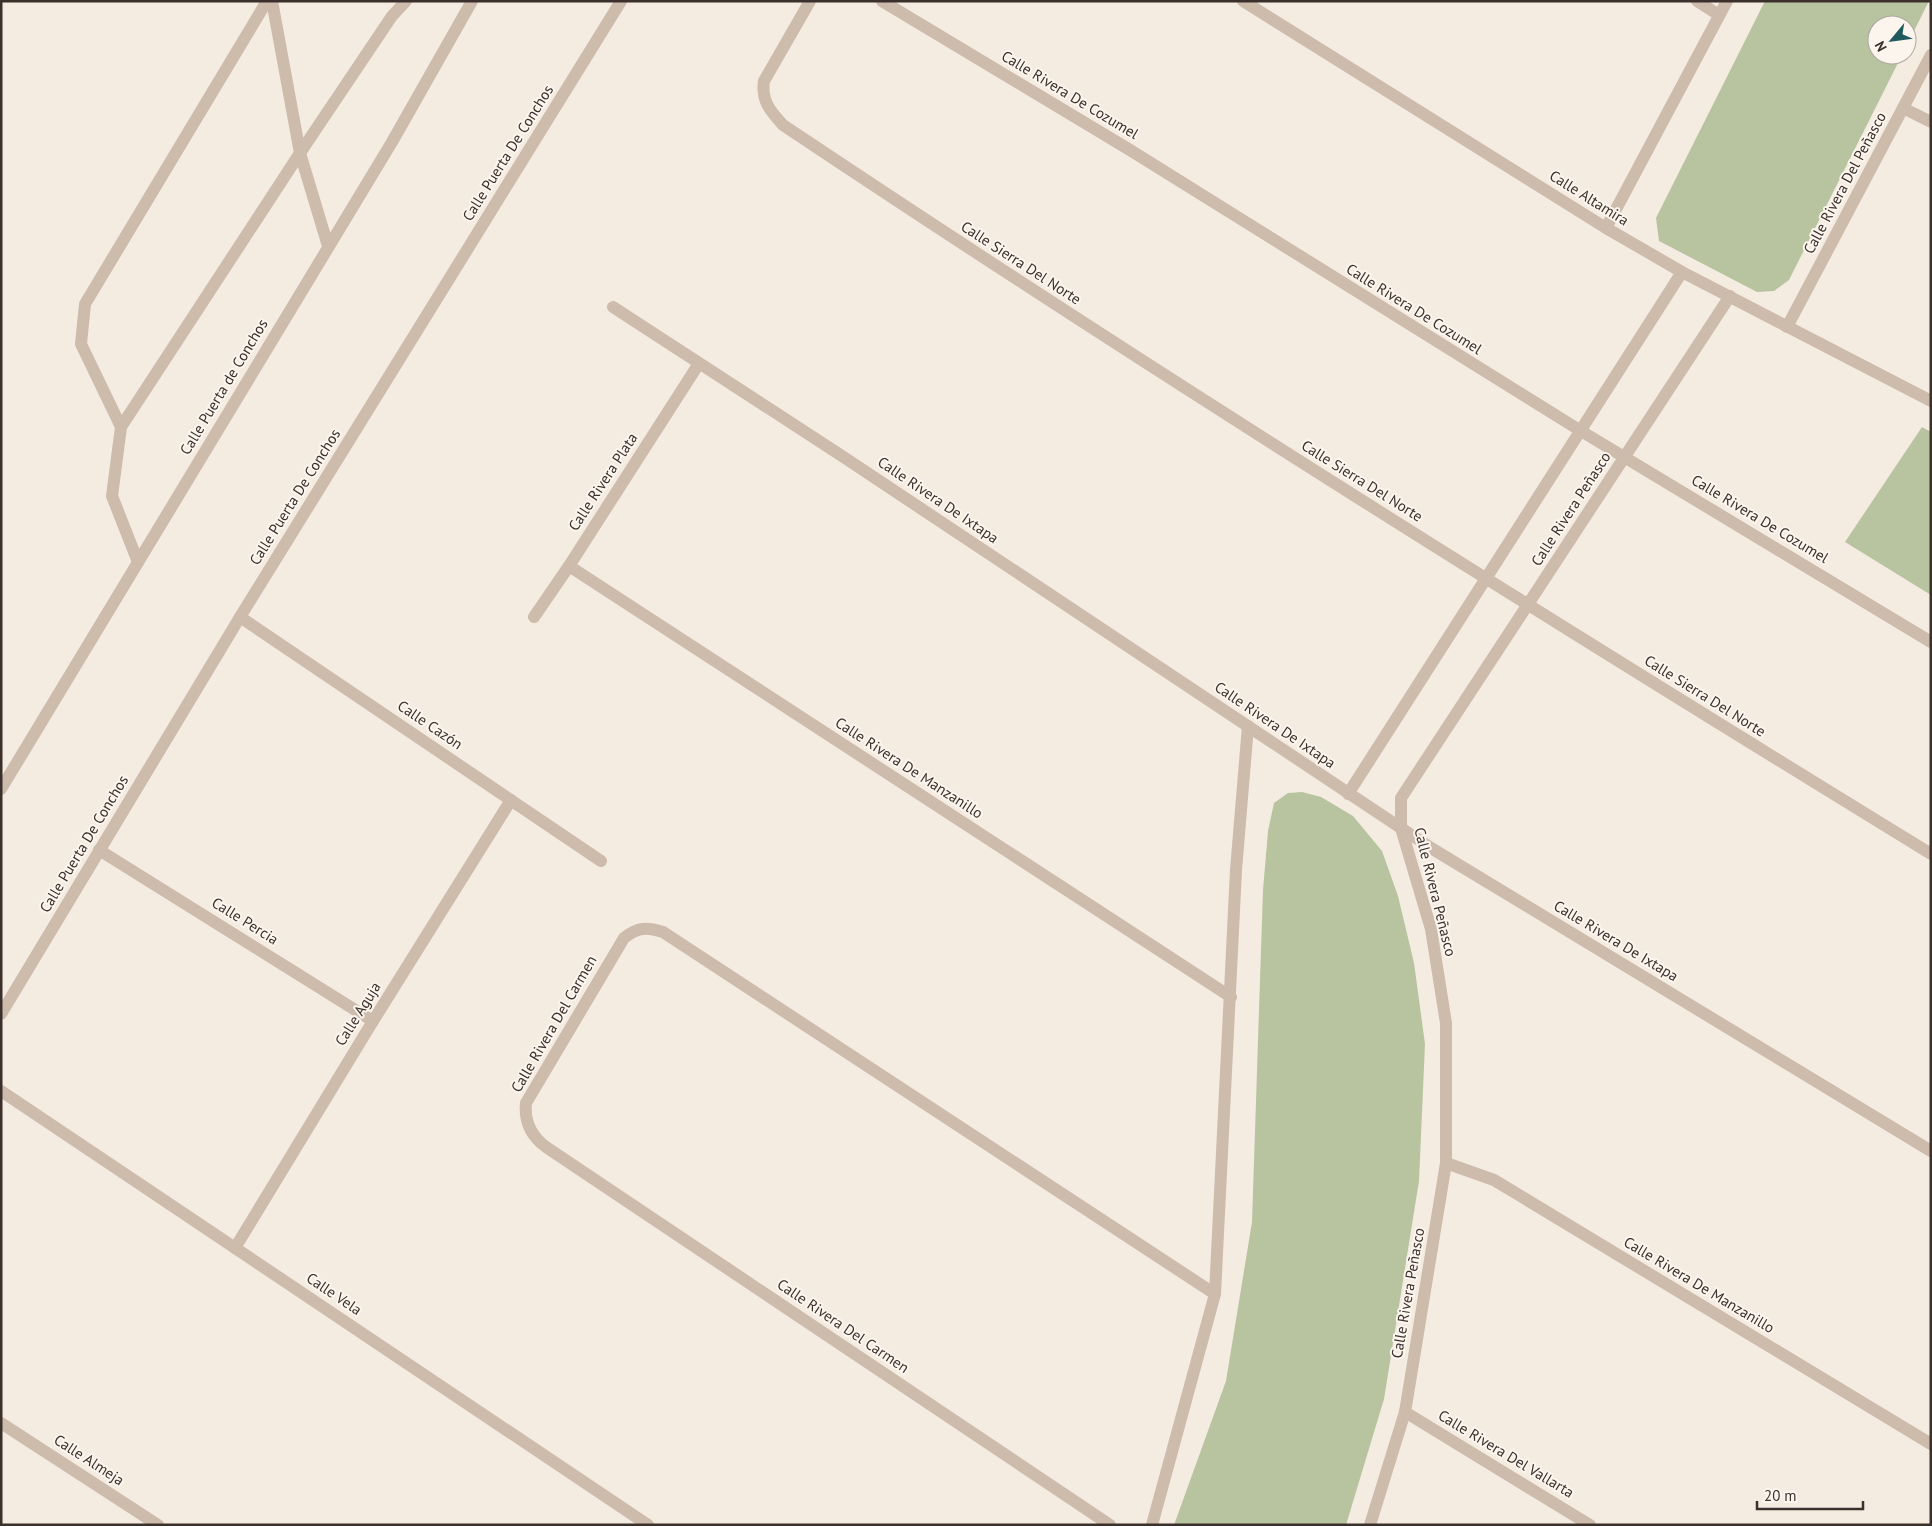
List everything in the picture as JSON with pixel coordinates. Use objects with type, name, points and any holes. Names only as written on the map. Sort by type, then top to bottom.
[{"type":"street","points":[[121,427],[81,344],[85,304],[266,1]]},
{"type":"street","points":[[272,1],[300,153],[328,246]]},
{"type":"street","points":[[138,562],[112,496],[121,427],[300,153],[392,16],[406,1]]},
{"type":"street","name":"Calle Puerta de Conchos","points":[[1,789],[392,142],[472,1]]},
{"type":"street","name":"Calle Puerta De Conchos","points":[[1,1014],[240,617],[621,1]]},
{"type":"street","name":"Calle Sierra Del Norte","points":[[810,1],[764,80],[762,91],[765,102],[783,125],[958,242],[1527,606],[1931,854]]},
{"type":"street","name":"Calle Rivera De Cozumel","points":[[882,1],[1130,150],[1581,431],[1931,642]]},
{"type":"street","name":"Calle Altamira","points":[[1243,1],[1606,228],[1682,272],[1931,401]]},
{"type":"street","points":[[1697,1],[1720,15]]},
{"type":"street","points":[[1606,228],[1727,1]]},
{"type":"street","name":"Calle Rivera Del Peñasco","points":[[1787,327],[1931,55]]},
{"type":"street","points":[[1903,108],[1931,122]]},
{"type":"street","points":[[1348,794],[1682,272]]},
{"type":"street","name":"Calle Rivera Peñasco","points":[[1370,1525],[1404,1412],[1446,1163],[1446,1024],[1430,929],[1402,828],[1401,798],[1730,296]]},
{"type":"street","name":"Calle Rivera De Ixtapa","points":[[612,307],[698,365],[842,456],[1348,794],[1931,1151]]},
{"type":"street","name":"Calle Rivera Plata","points":[[534,617],[569,566],[698,365]]},
{"type":"street","name":"Calle Rivera De Manzanillo","points":[[569,566],[1231,997]]},
{"type":"street","name":"Calle Cazón","points":[[240,617],[601,861]]},
{"type":"street","points":[[1152,1525],[1215,1294],[1236,870],[1248,726]]},
{"type":"street","name":"Calle Aguja","points":[[235,1248],[373,1021],[511,800]]},
{"type":"street","name":"Calle Percia","points":[[99,850],[373,1021]]},
{"type":"street","name":"Calle Rivera Del Carmen","points":[[1110,1525],[546,1148],[532,1133],[525,1114],[526,1103],[624,938],[641,927],[650,928],[663,932],[1215,1294]]},
{"type":"street","name":"Calle Vela","points":[[1,1090],[648,1525]]},
{"type":"street","name":"Calle Rivera De Manzanillo","points":[[1446,1163],[1494,1180],[1931,1444]]},
{"type":"street","name":"Calle Rivera Del Vallarta","points":[[1404,1412],[1590,1525]]},
{"type":"street","name":"Calle Almeja","points":[[1,1423],[158,1525]]},
{"type":"green space","points":[[1765,1],[1929,1],[1917,25],[1917,15],[1867,15],[1867,65],[1897,65],[1789,280],[1774,291],[1757,292],[1659,241],[1656,218]]},
{"type":"green space","points":[[1922,427],[1931,432],[1931,595],[1845,542]]},
{"type":"green space","points":[[1302,792],[1321,797],[1353,816],[1382,851],[1398,896],[1414,963],[1425,1044],[1419,1181],[1384,1399],[1346,1525],[1174,1525],[1226,1381],[1252,1222],[1263,890],[1268,831],[1274,803],[1288,793]]}]
